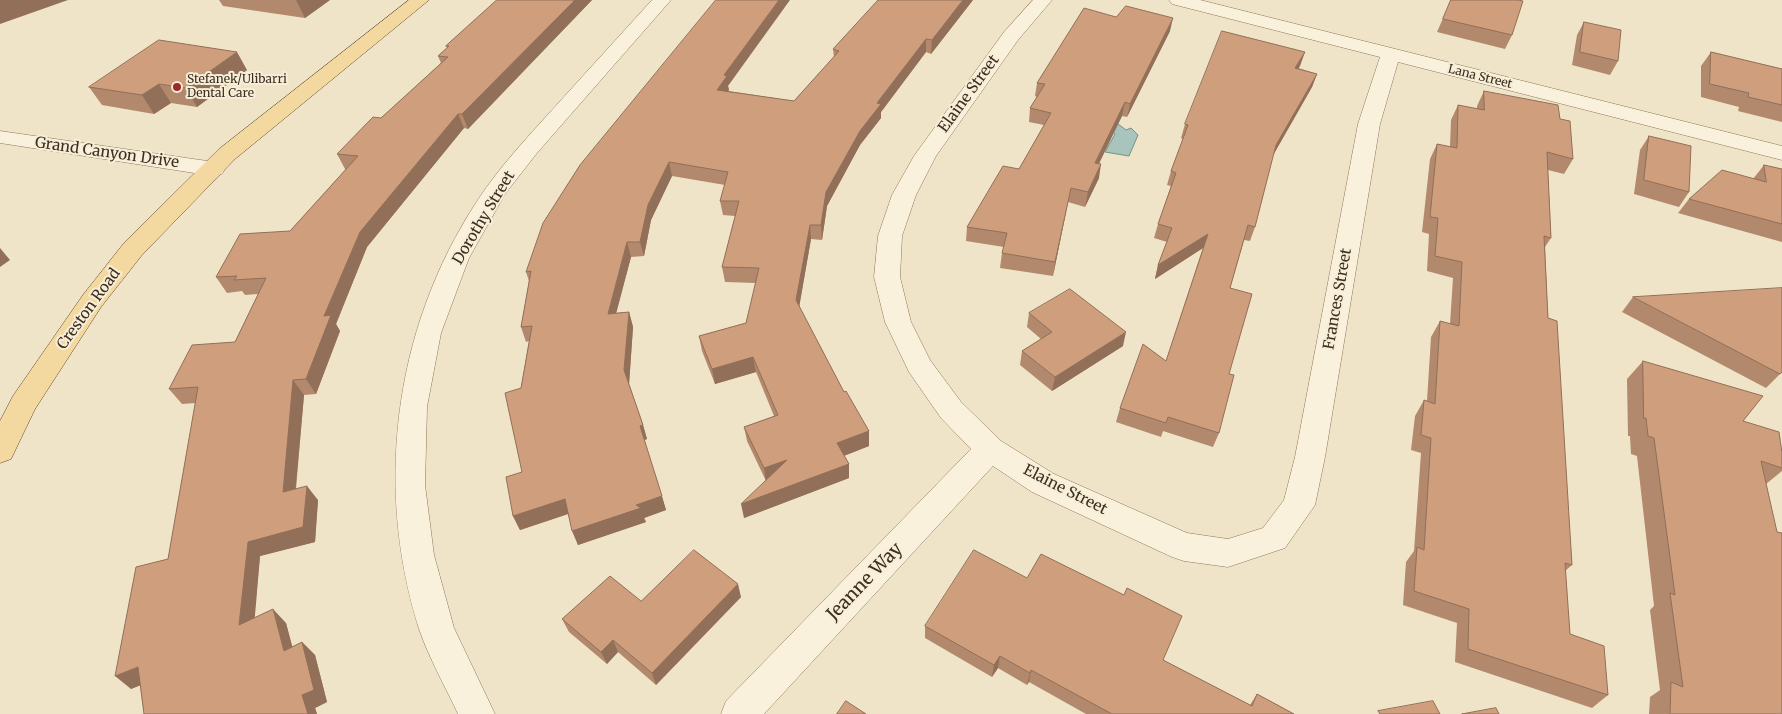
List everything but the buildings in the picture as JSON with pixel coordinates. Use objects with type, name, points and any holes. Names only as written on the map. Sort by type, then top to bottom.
[{"type":"main road","name":"Creston Road","points":[[0,451],[23,404],[92,301],[133,249],[213,169],[420,0]]},
{"type":"street","name":"Dorothy Street","points":[[477,714],[437,630],[418,555],[410,485],[413,407],[428,333],[457,258],[495,192],[529,148],[662,0]]},
{"type":"street","name":"Elaine Street","points":[[1043,0],[1012,36],[925,156],[904,195],[890,236],[887,277],[898,322],[919,365],[952,410],[990,450],[1043,483],[1184,547],[1228,553],[1274,538]]},
{"type":"street","name":"Lana Street","points":[[1178,0],[1782,153]]},
{"type":"street","name":"Frances Street","points":[[1274,538],[1299,505],[1310,457],[1369,124],[1391,54]]},
{"type":"street","name":"Grand Canyon Drive","points":[[5,142],[213,169]]},
{"type":"street","name":"Jeanne Way","points":[[739,714],[990,450]]},
{"type":"water","points":[[1118,124],[1126,130],[1131,128],[1138,135],[1129,156],[1105,152],[1115,134],[1107,127]]},
{"type":"place","name":"Stefanek/Ulibarri Dental Care","points":[[177,87]]}]
